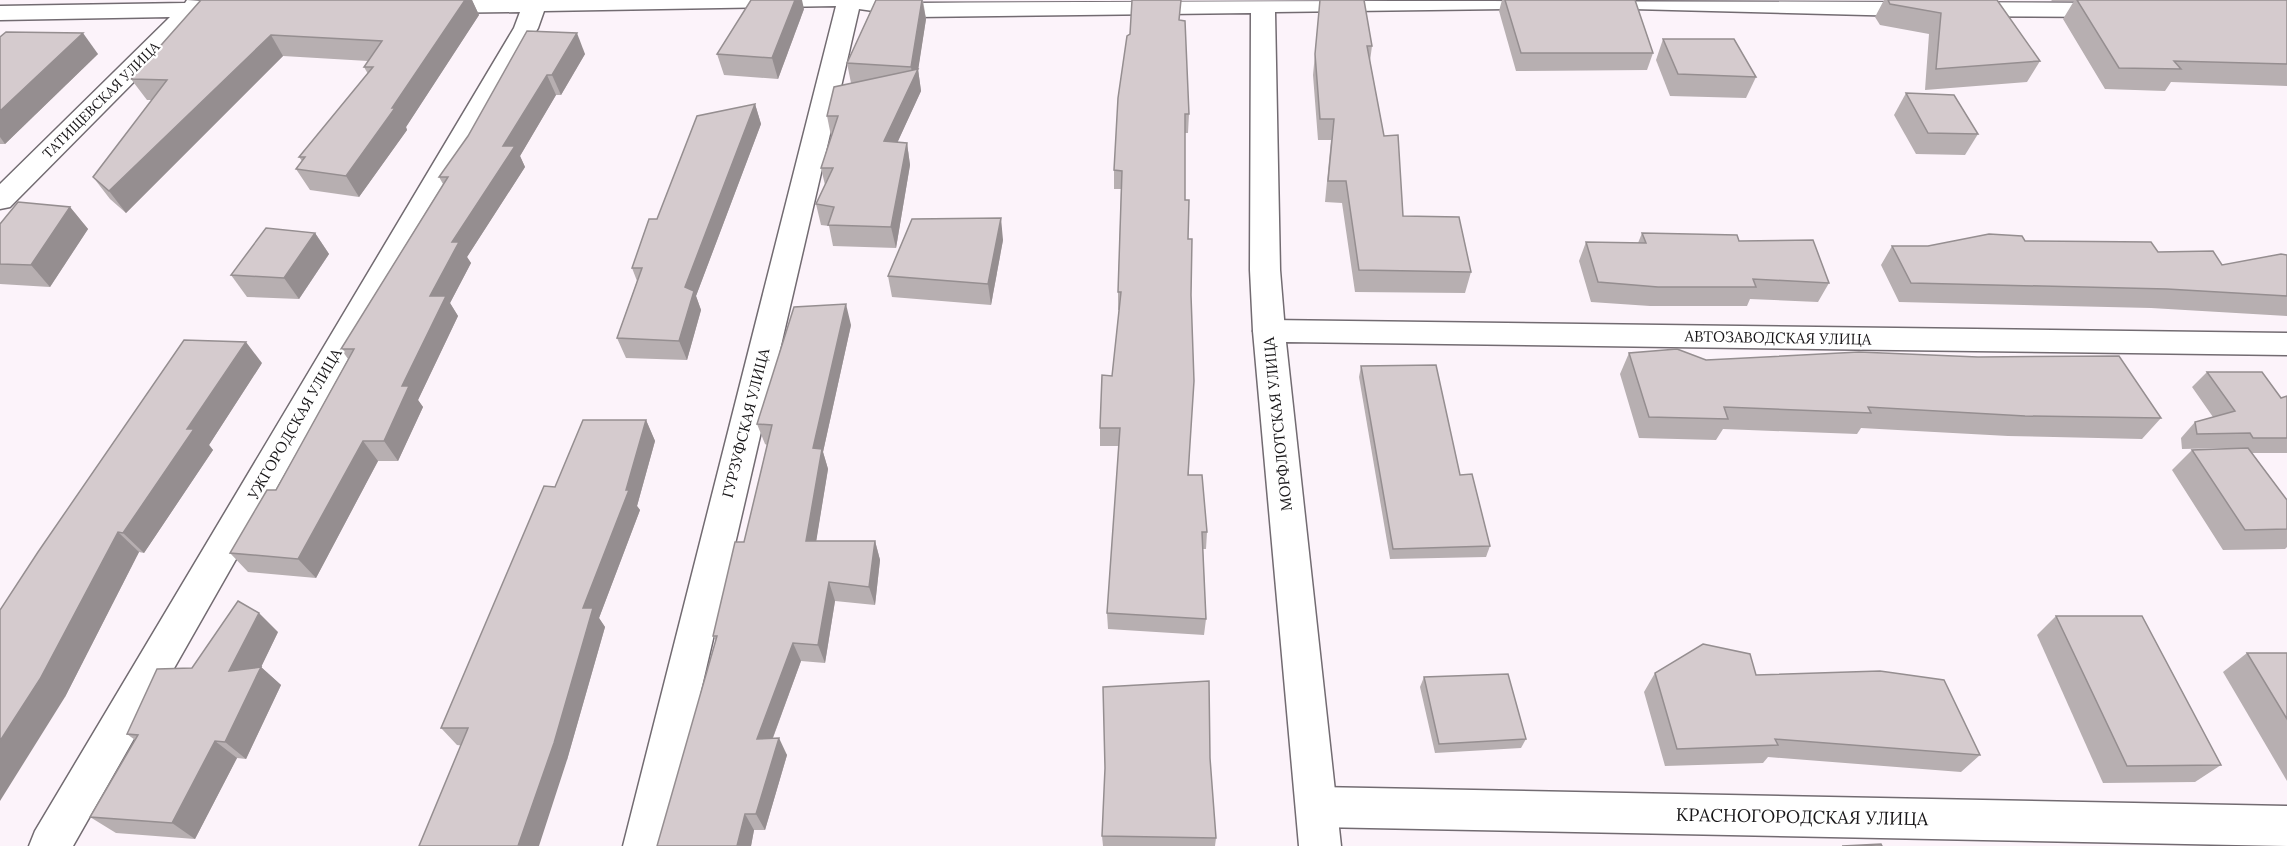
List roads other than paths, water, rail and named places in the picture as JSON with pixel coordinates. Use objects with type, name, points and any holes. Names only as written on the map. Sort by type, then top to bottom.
[{"type":"street","points":[[404,7],[534,2],[830,0]]},
{"type":"street","points":[[850,0],[916,9],[1593,0],[2132,10]]},
{"type":"street","name":"ГУРЗУФСКАЯ УЛИЦА","points":[[644,846],[850,0]]},
{"type":"street","name":"УЖГОРОДСКАЯ УЛИЦА","points":[[50,846],[526,28],[534,2]]},
{"type":"street","name":"МОРФЛОТСКАЯ УЛИЦА","points":[[1263,3],[1265,270],[1269,331],[1319,826]]},
{"type":"street","points":[[0,13],[196,5],[262,9]]},
{"type":"street","name":"ТАТИЩЕВСКАЯ УЛИЦА","points":[[0,200],[196,5]]},
{"type":"street","name":"АВТОЗАВОДСКАЯ УЛИЦА","points":[[1269,331],[2287,344]]},
{"type":"street","name":"КРАСНОГОРОДСКАЯ УЛИЦА","points":[[1319,826],[2287,826]]}]
